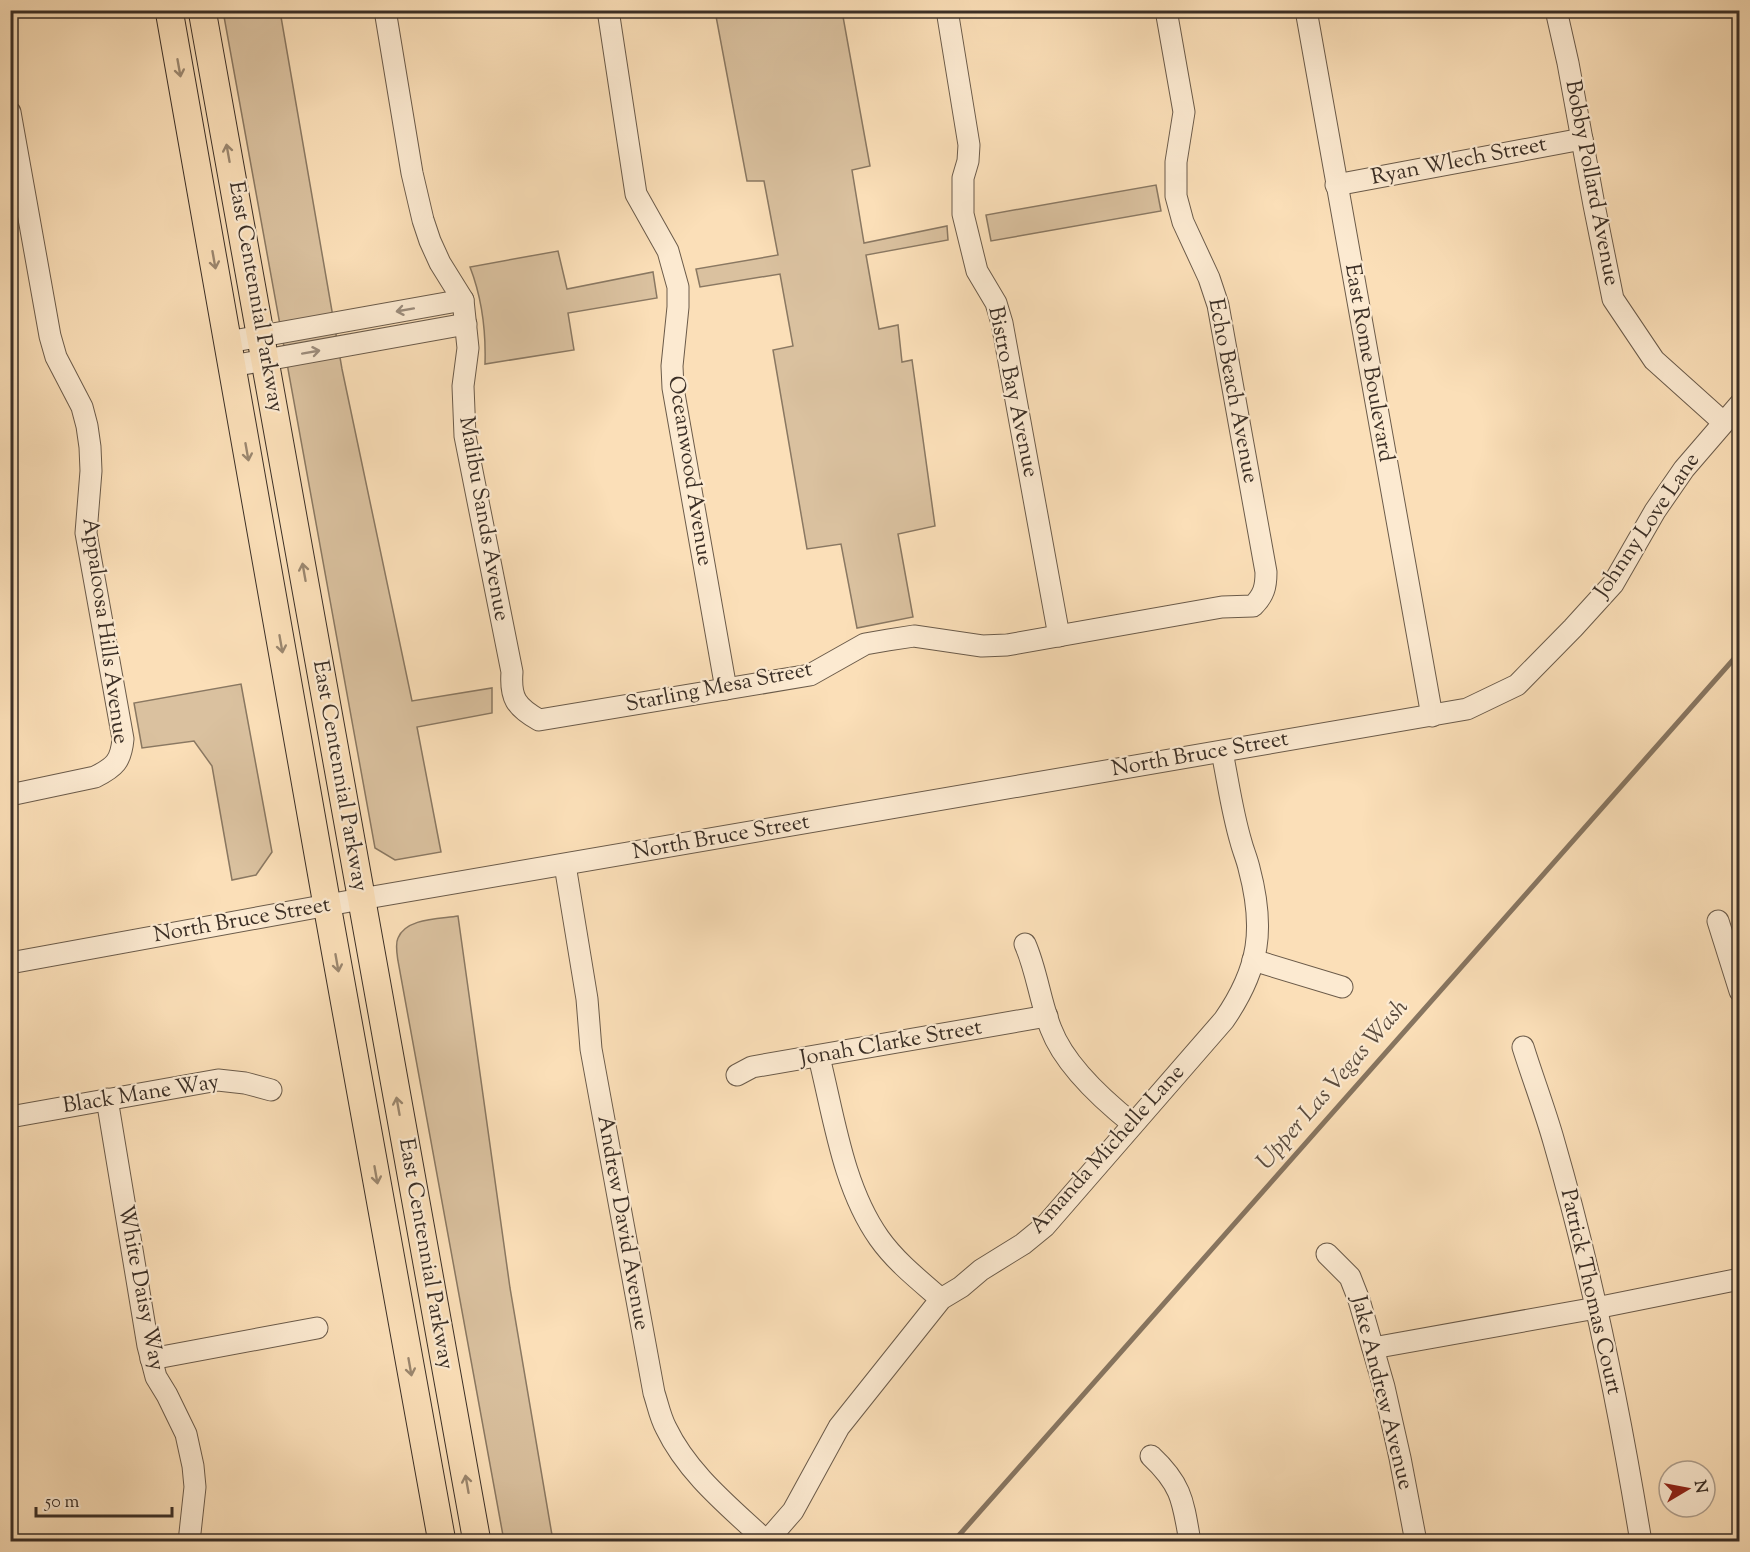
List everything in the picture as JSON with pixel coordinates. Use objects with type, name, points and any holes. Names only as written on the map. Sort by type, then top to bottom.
[{"type":"main road","name":"East Centennial Parkway","points":[[169,10],[442,1542]]},
{"type":"main road","name":"East Centennial Parkway","points":[[202,10],[477,1542]]},
{"type":"street","name":"Malibu Sands Avenue","points":[[385,10],[412,172],[423,220],[440,263],[463,300],[468,348],[463,386],[465,436],[512,672],[511,688],[516,703],[525,712]]},
{"type":"street","name":"Oceanwood Avenue","points":[[608,10],[636,194],[668,251],[678,287],[672,366],[673,388],[726,689]]},
{"type":"street","name":"Bistro Bay Avenue","points":[[947,10],[969,138],[968,161],[963,178],[962,194],[966,229],[977,271],[996,303],[1002,323],[1059,636]]},
{"type":"street","name":"Echo Beach Avenue","points":[[1166,10],[1184,112],[1176,162],[1176,196],[1183,222],[1209,278],[1218,305],[1266,572],[1266,586],[1261,598]]},
{"type":"street","name":"East Rome Boulevard","points":[[1306,10],[1432,716]]},
{"type":"street","name":"Bobby Pollard Avenue","points":[[1556,10],[1569,63],[1613,299],[1654,360],[1724,422]]},
{"type":"street","name":"Appaloosa Hills Avenue","points":[[10,112],[56,357],[82,407],[89,436],[91,471],[86,533],[123,739],[122,753],[117,763],[108,771],[95,777],[10,795]]},
{"type":"street","name":"Ryan Wlech Street","points":[[1336,185],[1582,139]]},
{"type":"street","points":[[264,348],[463,300]]},
{"type":"street","points":[[230,354],[466,324]]},
{"type":"street","name":"Johnny Love Lane","points":[[1432,716],[1467,710],[1488,700],[1516,685],[1540,662],[1613,584],[1671,487],[1740,404]]},
{"type":"street","name":"Starling Mesa Street","points":[[525,712],[539,720],[551,719],[810,675],[865,644],[888,640],[914,636],[982,646],[1007,645],[1222,607],[1254,606],[1261,598]]},
{"type":"street","name":"North Bruce Street","points":[[10,963],[361,899],[1432,716]]},
{"type":"street","name":"Amanda Michelle Lane","points":[[766,1541],[793,1511],[839,1427],[941,1299],[961,1287],[981,1270],[1023,1244],[1045,1226],[1224,1020],[1239,998],[1248,980],[1257,945],[1259,921],[1222,752]]},
{"type":"street","name":"Andrew David Avenue","points":[[565,865],[587,999],[591,1049],[654,1393],[665,1427],[682,1455],[717,1495],[766,1541]]},
{"type":"street","points":[[1718,921],[1740,991]]},
{"type":"street","points":[[1025,944],[1030,954],[1052,1032],[1079,1072],[1099,1096],[1133,1124]]},
{"type":"street","points":[[1253,960],[1342,987]]},
{"type":"street","name":"Jonah Clarke Street","points":[[737,1075],[752,1067],[1047,1017]]},
{"type":"street","name":"Patrick Thomas Court","points":[[1522,1047],[1554,1140],[1596,1308],[1617,1406],[1641,1542]]},
{"type":"street","points":[[819,1057],[848,1172],[867,1219],[897,1260],[941,1299]]},
{"type":"street","name":"Black Mane Way","points":[[10,1117],[218,1080],[245,1083],[271,1090]]},
{"type":"street","name":"White Daisy Way","points":[[107,1099],[151,1359],[156,1377],[186,1434],[193,1466],[195,1486],[189,1542]]},
{"type":"street","name":"Jake Andrew Avenue","points":[[1327,1254],[1350,1277],[1359,1300],[1398,1448],[1416,1542]]},
{"type":"street","points":[[1373,1348],[1596,1308],[1740,1279]]},
{"type":"street","points":[[151,1359],[317,1328]]},
{"type":"street","points":[[1151,1456],[1167,1471],[1177,1486],[1190,1542]]},
{"type":"shaded area","points":[[223,11],[280,11],[342,369],[412,701],[492,688],[492,713],[417,727],[441,852],[395,860],[375,848]]},
{"type":"shaded area","points":[[715,11],[842,11],[870,166],[852,170],[864,243],[947,226],[948,240],[866,255],[879,329],[898,325],[902,362],[912,360],[935,526],[898,534],[913,617],[857,628],[841,544],[807,549],[773,350],[793,346],[780,274],[700,287],[696,269],[778,255],[764,181],[747,181]]},
{"type":"shaded area","points":[[1156,185],[1161,211],[991,241],[986,215]]},
{"type":"shaded area","points":[[558,251],[567,289],[653,272],[657,298],[568,313],[574,350],[485,364],[482,315],[478,291],[470,267]]},
{"type":"shaded area","points":[[241,684],[272,852],[256,875],[232,880],[212,766],[194,741],[142,748],[134,703]]},
{"type":"shaded area","points":[[458,916],[510,1288],[553,1541],[504,1541],[396,949],[397,940],[402,931],[415,923]]},
{"type":"waterway","name":"Upper Las Vegas Wash","points":[[953,1542],[1740,652]]}]
